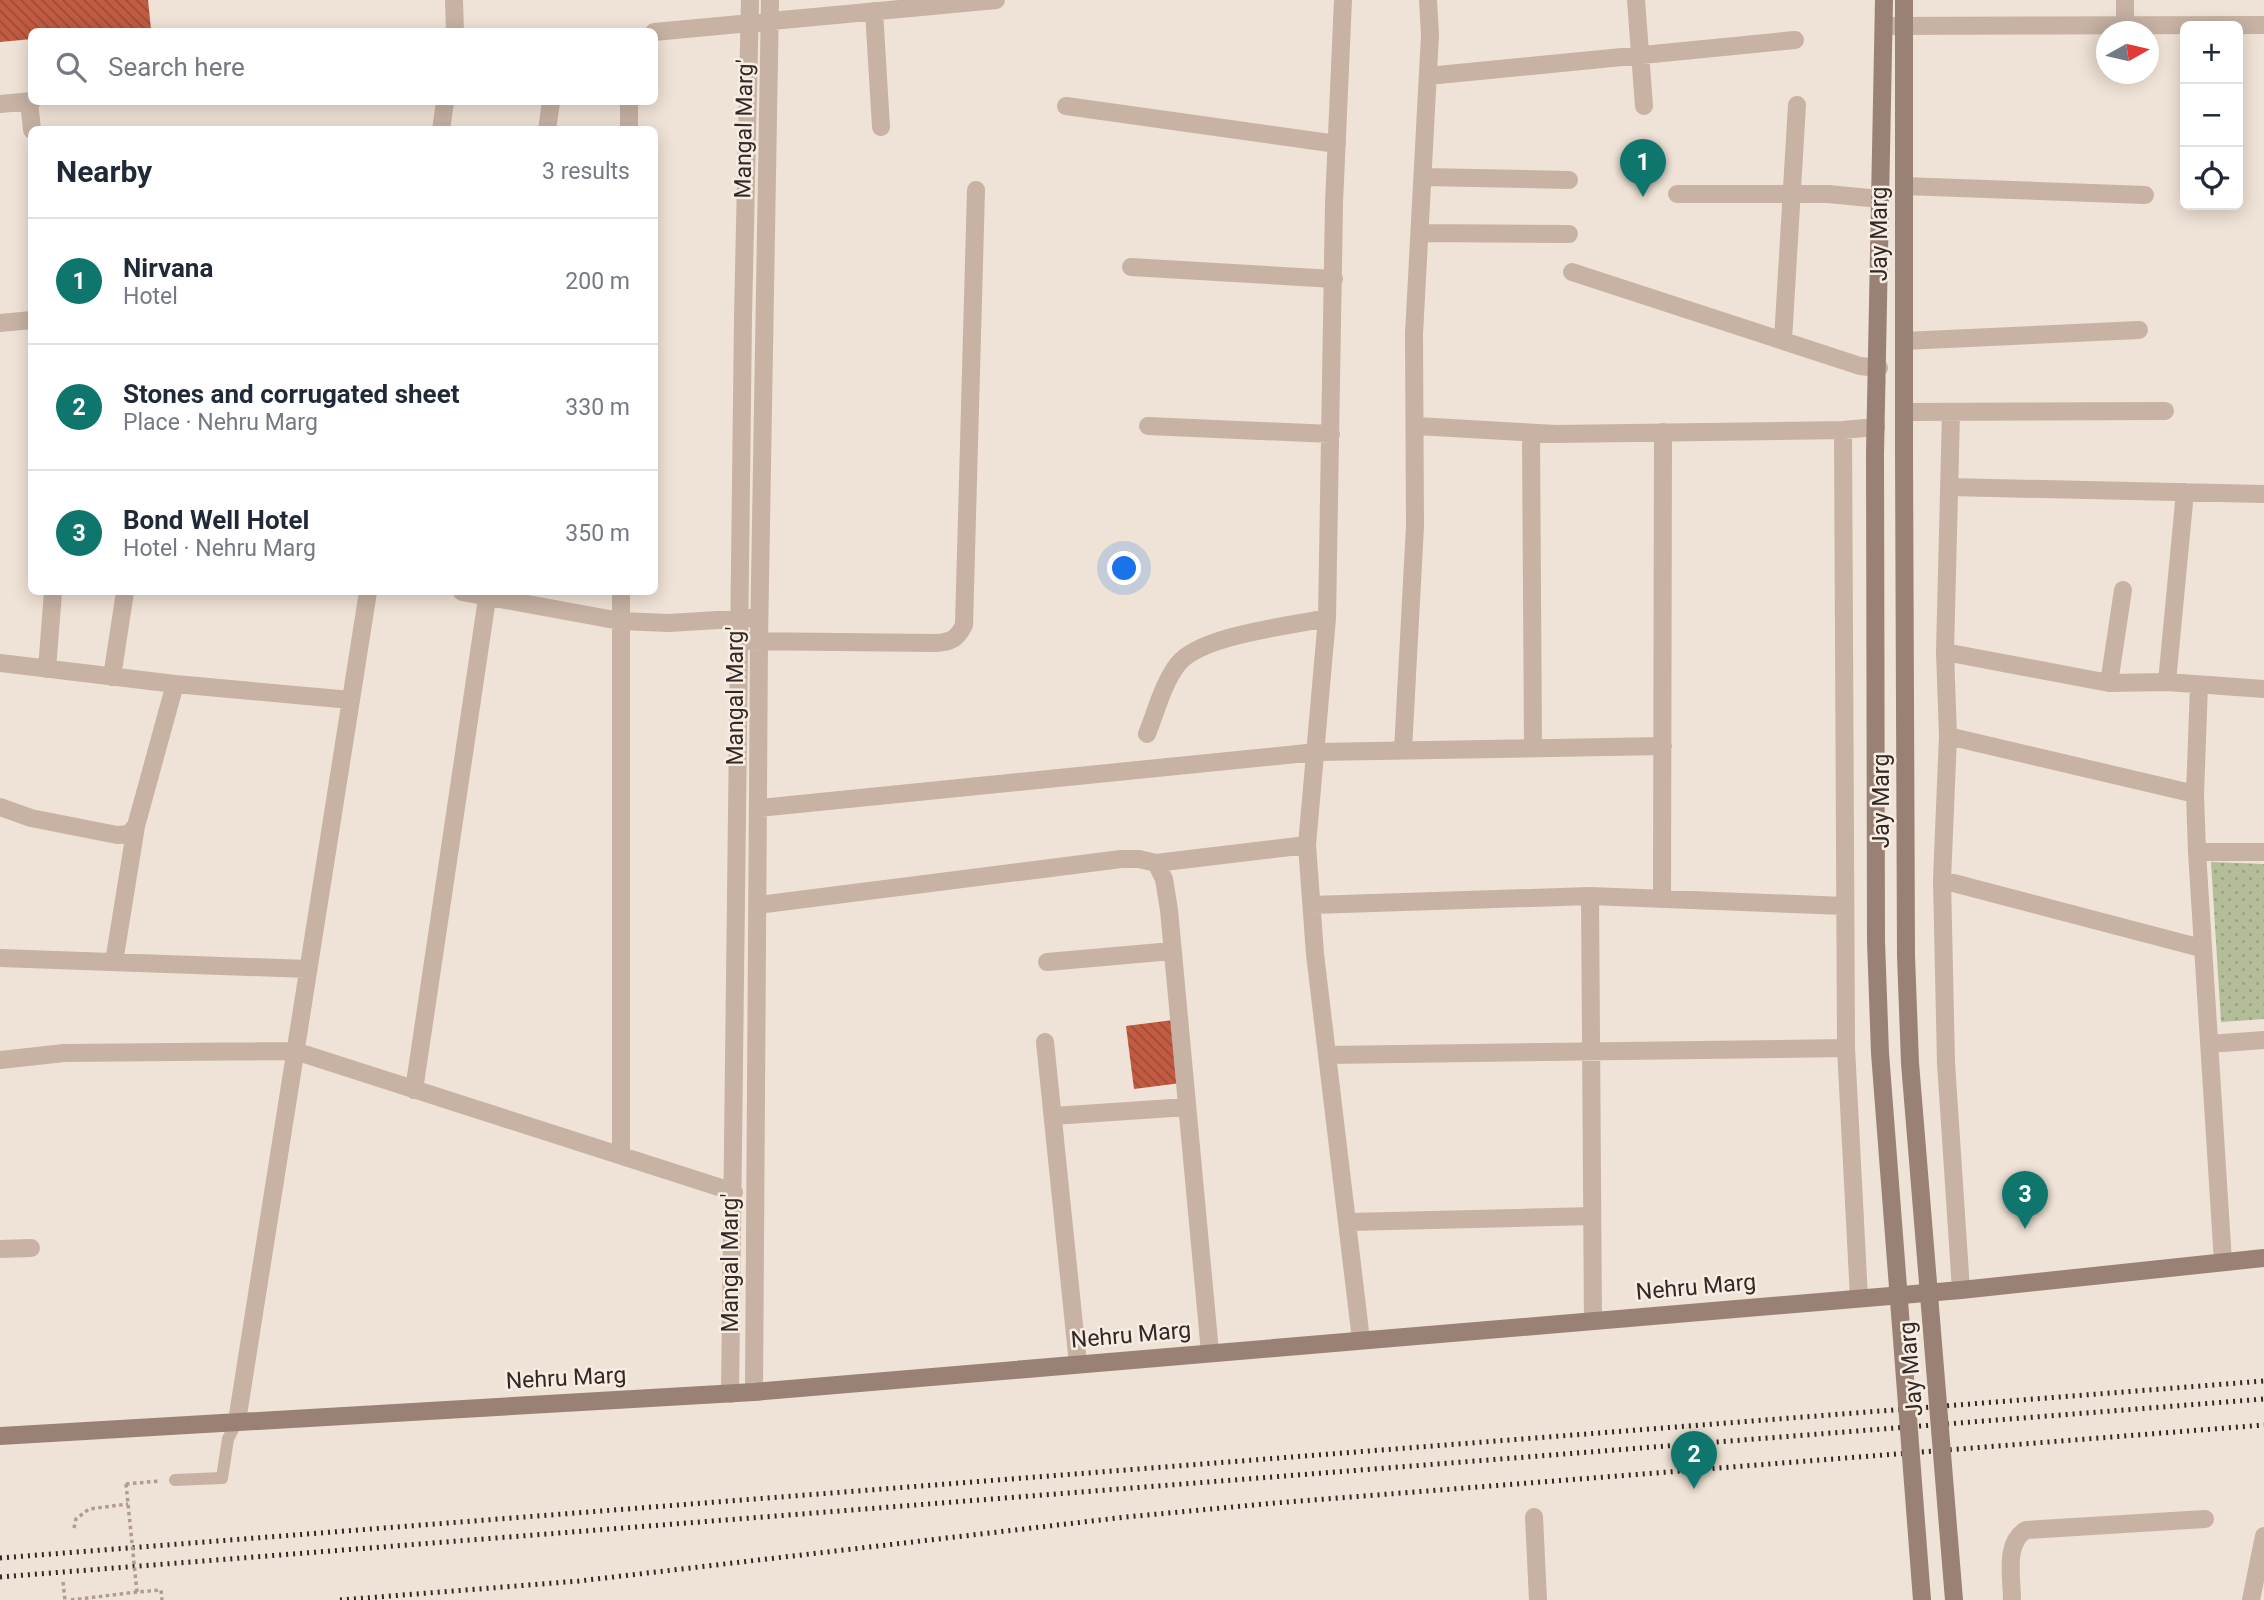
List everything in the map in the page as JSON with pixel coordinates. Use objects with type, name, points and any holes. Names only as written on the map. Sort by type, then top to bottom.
[{"type":"main road","name":"Jay Marg","points":[[1884,0],[1879,368],[1875,454],[1876,941],[1880,1053],[1922,1600]]},
{"type":"main road","name":"Jay Marg","points":[[1904,0],[1906,956],[1910,1063],[1954,1600]]},
{"type":"main road","name":"Nehru Marg","points":[[0,1436],[730,1394],[1961,1290],[2264,1258]]},
{"type":"street","points":[[454,0],[455,28]]},
{"type":"street","points":[[730,1394],[739,619],[750,0]]},
{"type":"street","name":"Mangal Marg'","points":[[754,1392],[760,617],[770,0]]},
{"type":"street","points":[[658,32],[996,0]]},
{"type":"street","points":[[1343,0],[1337,144],[1327,618],[1307,845],[1327,1055],[1361,1340]]},
{"type":"street","points":[[1402,750],[1415,526],[1414,334],[1428,76],[1428,0]]},
{"type":"street","points":[[1636,0],[1644,106]]},
{"type":"street","points":[[2125,0],[2125,21]]},
{"type":"street","points":[[874,11],[881,127]]},
{"type":"street","points":[[2159,26],[2264,25]]},
{"type":"street","points":[[1884,26],[2096,26]]},
{"type":"street","points":[[1428,76],[1795,40]]},
{"type":"street","points":[[0,104],[28,101]]},
{"type":"street","points":[[30,105],[32,126]]},
{"type":"street","points":[[442,126],[445,105]]},
{"type":"street","points":[[548,126],[551,105]]},
{"type":"street","points":[[629,105],[629,126]]},
{"type":"street","points":[[1783,340],[1797,105]]},
{"type":"street","points":[[1066,106],[1337,144]]},
{"type":"street","points":[[1423,177],[1569,180]]},
{"type":"street","points":[[1904,186],[2146,195]]},
{"type":"street","points":[[739,641],[950,642],[959,636],[964,625],[976,190]]},
{"type":"street","points":[[1676,194],[1790,194],[1880,199]]},
{"type":"street","points":[[1420,233],[1569,234]]},
{"type":"street","points":[[1131,267],[1334,279]]},
{"type":"street","points":[[1572,272],[1860,366],[1879,368]]},
{"type":"street","points":[[0,323],[28,320]]},
{"type":"street","points":[[1904,341],[2139,330]]},
{"type":"street","points":[[1905,412],[1951,414],[2165,411]]},
{"type":"street","points":[[1951,414],[1945,652],[1948,736],[1942,880],[1946,1063],[1961,1290]]},
{"type":"street","points":[[1148,426],[1331,434]]},
{"type":"street","points":[[1416,426],[1531,434],[1843,430],[1876,427]]},
{"type":"street","points":[[1843,430],[1846,1048],[1859,1298]]},
{"type":"street","points":[[1662,898],[1663,432]]},
{"type":"street","points":[[1531,434],[1533,748]]},
{"type":"street","points":[[1949,486],[2264,494]]},
{"type":"street","points":[[2167,682],[2185,492]]},
{"type":"street","points":[[2109,683],[2123,590]]},
{"type":"street","points":[[47,669],[53,595]]},
{"type":"street","points":[[112,677],[125,595]]},
{"type":"street","points":[[237,1421],[368,595]]},
{"type":"street","points":[[414,1090],[488,595]]},
{"type":"street","points":[[493,595],[620,621],[669,623],[760,617]]},
{"type":"street","points":[[621,595],[621,1154]]},
{"type":"street","points":[[1147,734],[1170,678],[1186,656],[1228,639],[1327,618]]},
{"type":"street","points":[[1945,652],[2109,683],[2167,682],[2264,689]]},
{"type":"street","points":[[0,663],[175,684],[351,700]]},
{"type":"street","points":[[114,962],[136,826],[175,684]]},
{"type":"street","points":[[2199,685],[2195,794],[2197,852],[2223,1262]]},
{"type":"street","points":[[1948,736],[2195,794]]},
{"type":"street","points":[[759,808],[1317,752],[1663,746]]},
{"type":"street","points":[[0,807],[31,818],[117,835],[129,834],[136,826]]},
{"type":"street","points":[[758,905],[1121,859],[1156,863],[1307,845]]},
{"type":"street","points":[[2197,852],[2264,852]]},
{"type":"street","points":[[1156,863],[1164,879],[1172,951],[1210,1352]]},
{"type":"street","points":[[1942,880],[2201,948]]},
{"type":"street","points":[[1312,905],[1590,896],[1845,906]]},
{"type":"street","points":[[1590,896],[1593,1321]]},
{"type":"street","points":[[1047,962],[1172,951]]},
{"type":"street","points":[[0,958],[308,969]]},
{"type":"street","points":[[2209,1044],[2264,1040]]},
{"type":"street","points":[[1045,1042],[1078,1364]]},
{"type":"street","points":[[1327,1055],[1846,1048]]},
{"type":"street","points":[[0,1060],[64,1053],[295,1051],[734,1192]]},
{"type":"street","points":[[1052,1116],[1187,1107]]},
{"type":"street","points":[[1349,1222],[1592,1216]]},
{"type":"street","points":[[0,1249],[31,1248]]},
{"type":"street","points":[[1534,1517],[1538,1600]]},
{"type":"street","points":[[2012,1600],[2012,1547],[2017,1535],[2026,1530],[2205,1519]]},
{"type":"street","points":[[2251,1600],[2264,1536]]},
{"type":"lane","points":[[175,1480],[222,1478],[228,1439],[237,1421]]},
{"type":"path","points":[[137,1592],[126,1484],[175,1480]]},
{"type":"path","points":[[74,1528],[76,1520],[89,1508],[128,1504]]},
{"type":"path","points":[[63,1582],[65,1600]]},
{"type":"path","points":[[71,1600],[161,1590],[162,1600]]},
{"type":"green space","points":[[2211,862],[2264,864],[2264,1019],[2221,1022]]},
{"type":"building","points":[[0,0],[148,0],[151,28],[28,28],[28,39],[0,42]]},
{"type":"building","points":[[1173,1020],[1181,1083],[1134,1089],[1126,1026]]},
{"type":"railway","points":[[0,1558],[2264,1381]]},
{"type":"railway","points":[[0,1577],[2264,1399]]},
{"type":"railway","points":[[340,1600],[579,1581],[1126,1517],[1275,1503],[2264,1425]]},
{"type":"place","name":"Nirvana","points":[[1643,197]]},
{"type":"place","name":"Bond Well Hotel","points":[[2025,1229]]},
{"type":"place","name":"Stones and corrugated sheet","points":[[1694,1489]]}]
